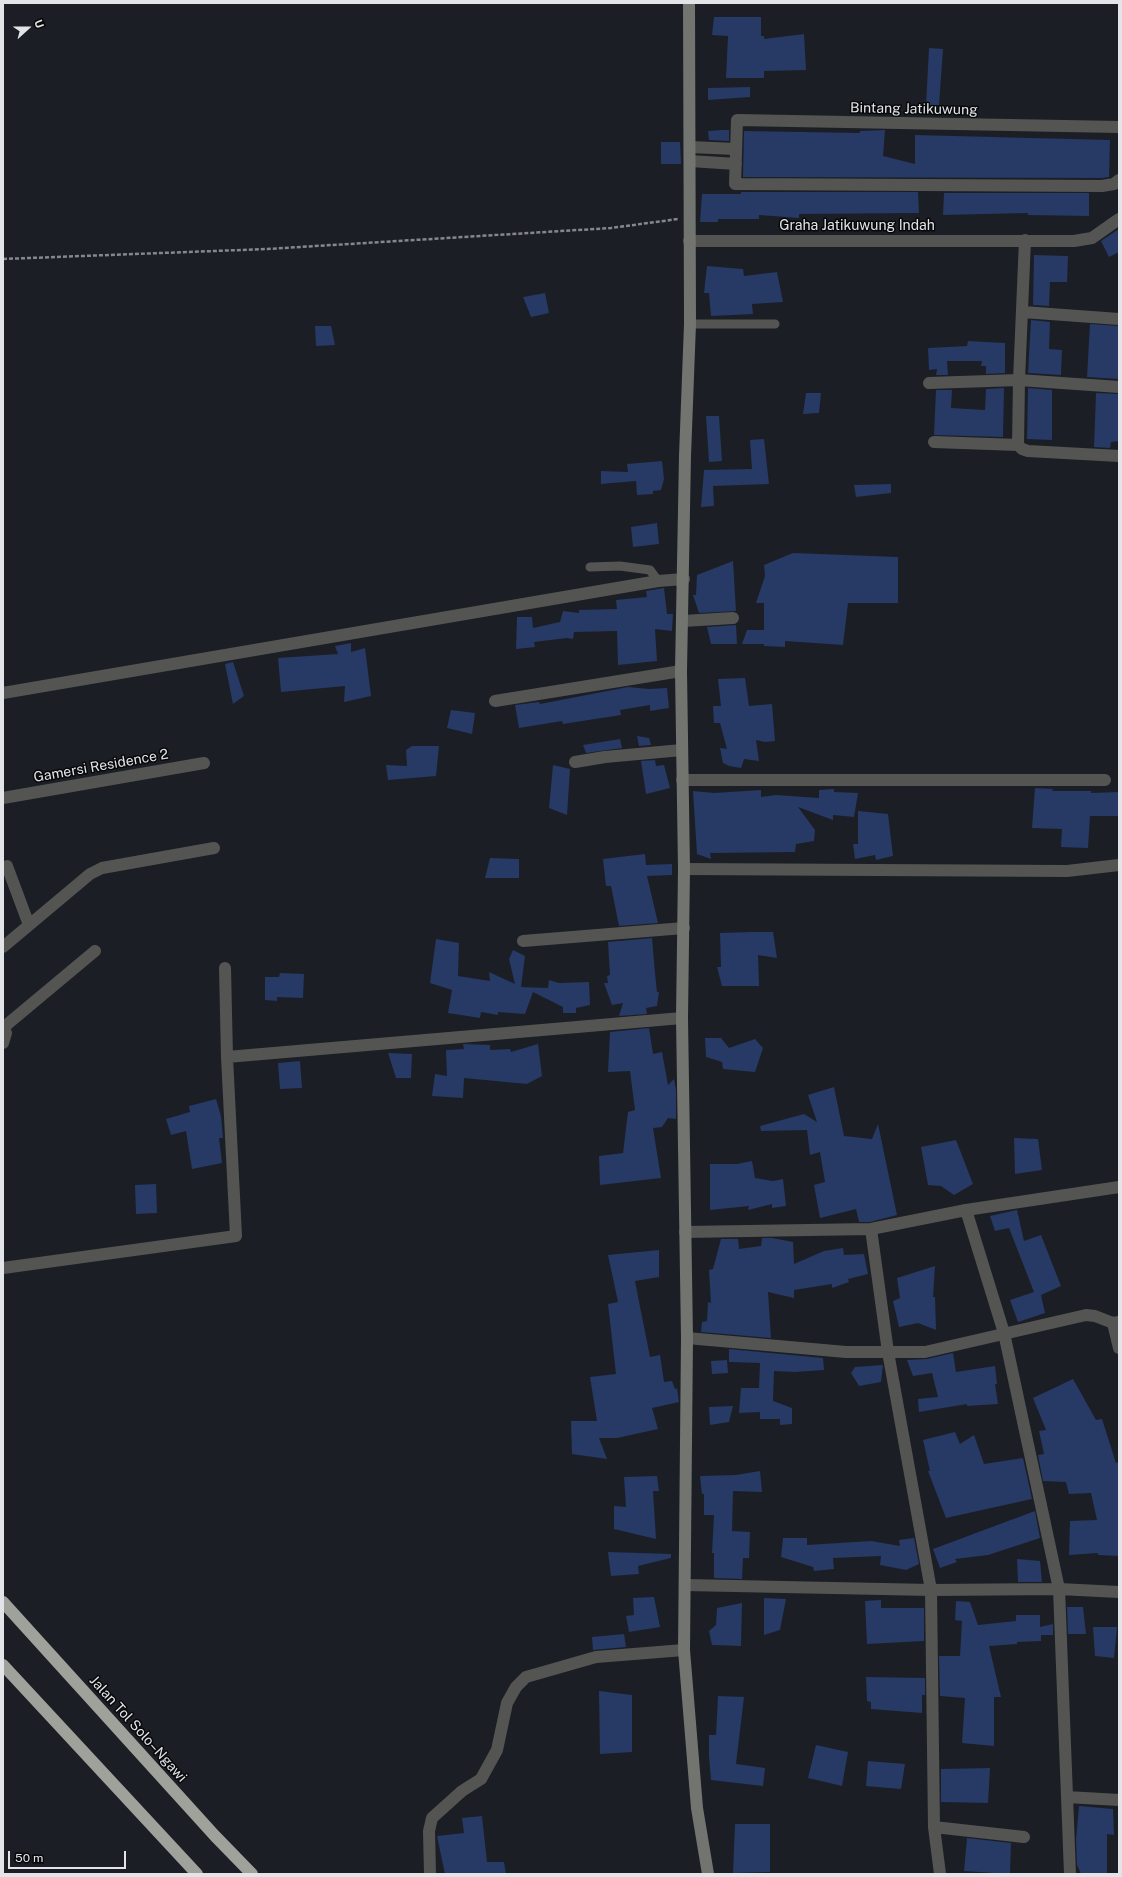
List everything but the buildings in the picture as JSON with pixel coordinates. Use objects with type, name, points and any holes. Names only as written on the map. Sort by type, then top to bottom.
[{"type":"highway","name":"Jalan Tol Solo–Ngawi","points":[[3,1602],[215,1836],[252,1874]]},
{"type":"highway","points":[[3,1665],[197,1874]]},
{"type":"street","points":[[689,3],[690,324],[685,456],[684,621],[682,671],[684,869],[682,1018],[686,1232],[684,1650],[698,1808],[708,1874]]},
{"type":"street","name":"Bintang Jatikuwung","points":[[1119,127],[737,120],[735,184],[1102,186],[1114,184],[1119,180]]},
{"type":"street","points":[[690,147],[736,149]]},
{"type":"street","points":[[690,162],[736,164]]},
{"type":"street","name":"Graha Jatikuwung Indah","points":[[689,241],[1083,241],[1092,238],[1119,219]]},
{"type":"street","points":[[1018,445],[1019,380],[1025,240]]},
{"type":"street","points":[[1022,312],[1119,319]]},
{"type":"street","points":[[929,383],[1019,380],[1119,387]]},
{"type":"street","points":[[934,442],[1018,445],[1022,449],[1028,451],[1119,456]]},
{"type":"street","points":[[3,693],[658,581],[684,579]]},
{"type":"street","points":[[684,621],[733,618]]},
{"type":"street","points":[[495,701],[682,671]]},
{"type":"street","points":[[575,762],[605,757],[682,750]]},
{"type":"street","name":"Gamersi Residence 2","points":[[3,798],[204,763]]},
{"type":"street","points":[[682,780],[1105,780]]},
{"type":"street","points":[[3,947],[90,874],[102,868],[214,848]]},
{"type":"street","points":[[684,869],[1067,871],[1119,865]]},
{"type":"street","points":[[7,866],[29,925]]},
{"type":"street","points":[[523,941],[684,928]]},
{"type":"street","points":[[3,1042],[6,1033],[4,1026],[95,951]]},
{"type":"street","points":[[3,1268],[236,1236],[227,1057],[225,968]]},
{"type":"street","points":[[227,1057],[682,1018]]},
{"type":"street","points":[[686,1232],[871,1229],[966,1210],[1119,1187]]},
{"type":"street","points":[[966,1210],[1004,1333],[1059,1589],[1070,1874]]},
{"type":"street","points":[[871,1229],[888,1352],[932,1590],[934,1828],[940,1874]]},
{"type":"street","points":[[686,1338],[846,1352],[926,1352],[1086,1315],[1116,1322],[1119,1348]]},
{"type":"street","points":[[684,1585],[932,1590],[1059,1589],[1119,1592]]},
{"type":"street","points":[[430,1874],[429,1831],[432,1818],[462,1791],[481,1779],[497,1750],[507,1703],[516,1687],[526,1677],[596,1657],[684,1650]]},
{"type":"street","points":[[1067,1797],[1119,1800]]},
{"type":"street","points":[[934,1828],[1024,1838]]},
{"type":"lane","points":[[690,324],[775,324]]},
{"type":"lane","points":[[590,567],[620,566],[650,570],[658,581]]},
{"type":"path","points":[[3,259],[290,248],[611,228],[690,218]]}]
